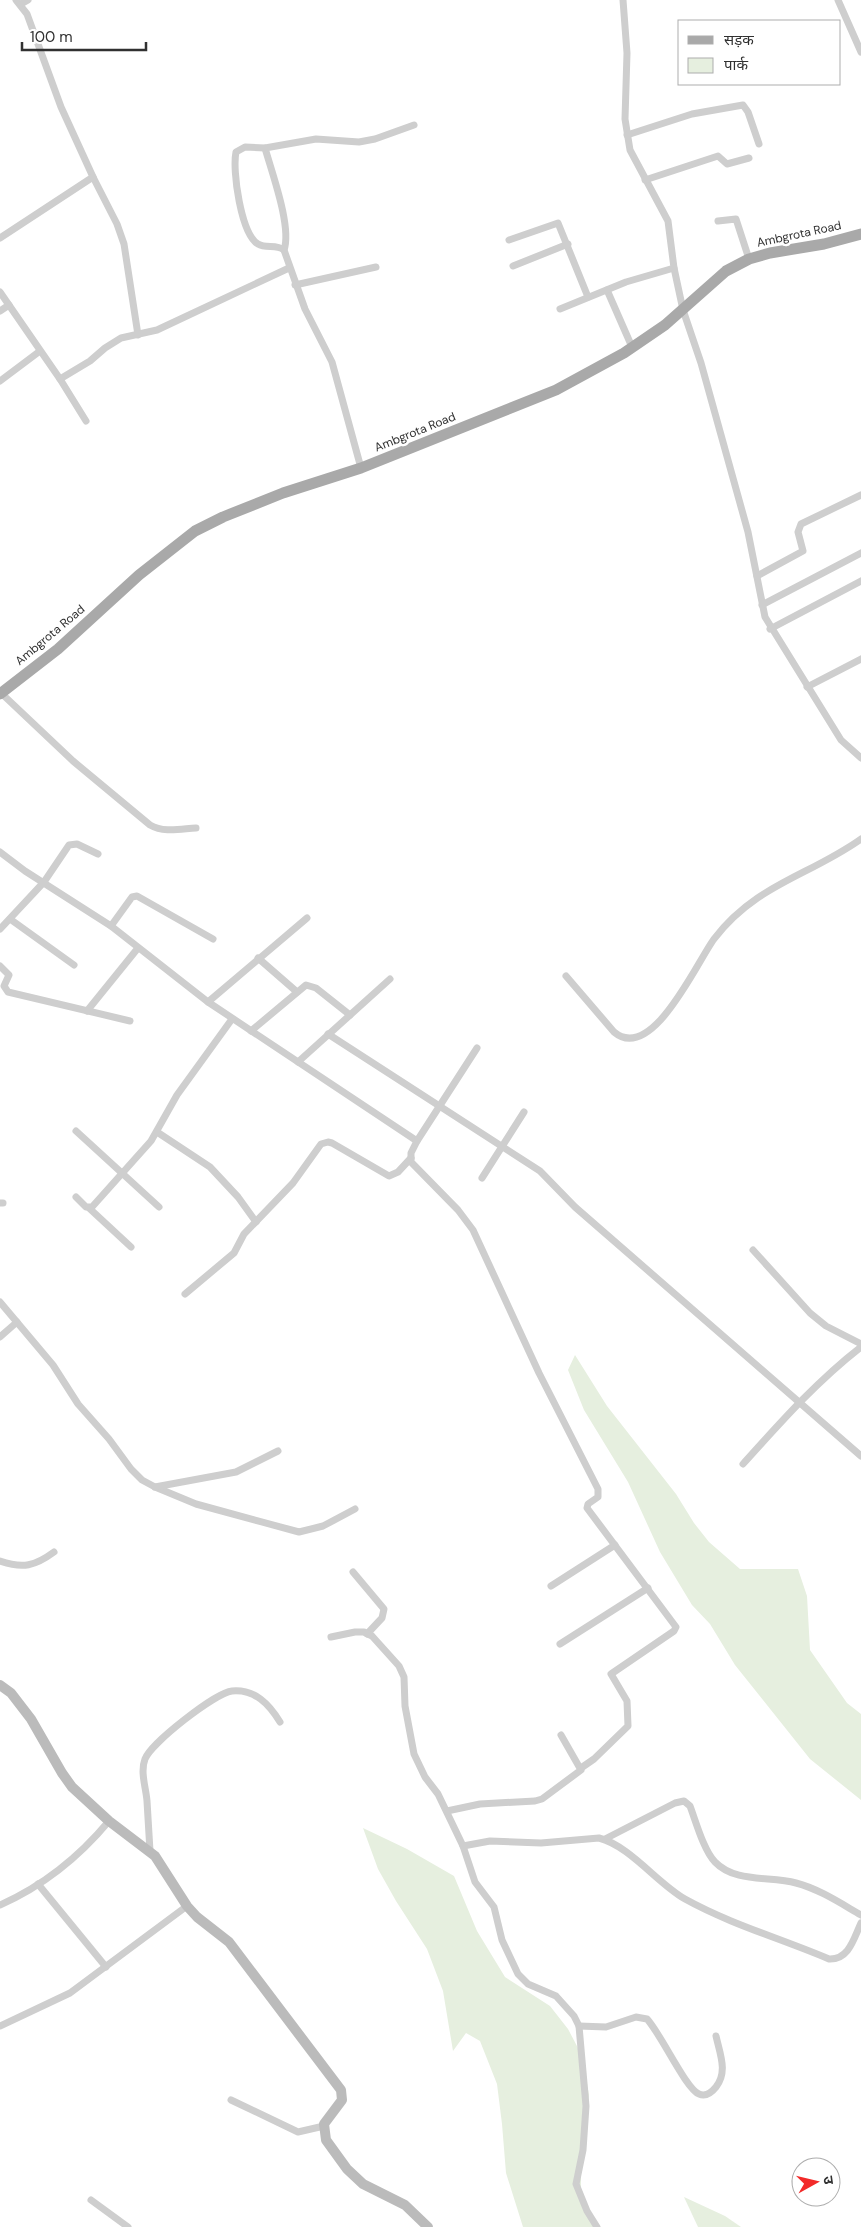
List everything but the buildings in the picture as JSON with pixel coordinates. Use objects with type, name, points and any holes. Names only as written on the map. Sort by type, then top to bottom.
[{"type":"main road","name":"Ambgrota Road","points":[[1,693],[58,649],[138,575],[195,531],[283,492],[361,468],[556,390],[632,347],[665,325],[726,271],[749,259],[770,253],[824,244],[861,234]]},
{"type":"street","points":[[28,0],[19,2],[35,33],[60,107],[117,224],[124,244],[138,335]]},
{"type":"street","points":[[624,0],[627,53],[625,119],[630,150],[668,221],[674,268],[683,310],[701,363],[733,478],[757,576],[764,617],[840,740],[861,758]]},
{"type":"street","points":[[838,0],[861,52]]},
{"type":"street","points":[[627,135],[692,114],[743,105],[748,112],[759,144]]},
{"type":"street","points":[[284,250],[275,246],[262,245],[254,241],[237,192],[235,177],[236,152],[245,147],[265,148],[316,139],[359,142],[375,139],[414,125]]},
{"type":"street","points":[[265,148],[286,228],[287,243],[284,250],[295,286],[332,362],[361,468]]},
{"type":"street","points":[[645,180],[718,156],[727,164],[748,158]]},
{"type":"street","points":[[0,238],[93,177]]},
{"type":"street","points":[[718,221],[736,219],[749,259]]},
{"type":"street","points":[[509,240],[555,223],[560,225],[588,297]]},
{"type":"street","points":[[513,266],[568,244]]},
{"type":"street","points":[[295,286],[376,267]]},
{"type":"street","points":[[60,379],[90,361],[112,342],[121,338],[157,330],[290,268]]},
{"type":"street","points":[[560,308],[674,268]]},
{"type":"street","points":[[607,290],[632,347]]},
{"type":"street","points":[[0,292],[60,379],[86,421]]},
{"type":"street","points":[[0,311],[9,305]]},
{"type":"street","points":[[0,381],[40,352]]},
{"type":"street","points":[[757,576],[803,551],[798,532],[801,524],[861,495]]},
{"type":"street","points":[[762,605],[861,553]]},
{"type":"street","points":[[770,629],[861,581]]},
{"type":"street","points":[[808,687],[861,659]]},
{"type":"street","points":[[1,693],[73,761],[150,825],[158,829],[167,830],[196,828]]},
{"type":"street","points":[[566,976],[621,1038],[630,1040],[639,1037],[666,1012],[686,986],[713,940],[749,903],[770,888],[822,862],[861,839]]},
{"type":"street","points":[[0,929],[44,882],[69,845],[77,844],[98,854]]},
{"type":"street","points":[[0,852],[25,871],[111,926],[232,1019],[417,1141]]},
{"type":"street","points":[[111,926],[132,897],[137,896],[212,939]]},
{"type":"street","points":[[208,1002],[307,918]]},
{"type":"street","points":[[10,919],[74,965]]},
{"type":"street","points":[[87,1011],[138,948]]},
{"type":"street","points":[[258,958],[297,992]]},
{"type":"street","points":[[0,966],[9,975],[4,986],[6,991],[130,1021]]},
{"type":"street","points":[[298,1062],[390,979]]},
{"type":"street","points":[[251,1031],[306,985],[310,985],[350,1015]]},
{"type":"street","points":[[89,1208],[157,1132],[177,1095],[232,1019]]},
{"type":"street","points":[[328,1034],[550,1179],[575,1207],[861,1456]]},
{"type":"street","points":[[186,1294],[234,1253],[244,1234],[293,1184],[324,1142],[332,1143],[389,1176],[398,1172],[411,1158],[417,1141],[477,1048]]},
{"type":"street","points":[[482,1178],[524,1112]]},
{"type":"street","points":[[76,1131],[159,1208]]},
{"type":"street","points":[[157,1132],[210,1167],[238,1197],[256,1222]]},
{"type":"street","points":[[411,1158],[414,1166],[458,1210],[473,1230],[539,1373],[598,1489],[598,1497],[588,1504],[587,1508],[676,1625],[676,1629],[611,1674],[629,1705],[628,1726],[594,1759],[549,1794],[535,1801],[480,1804],[447,1811]]},
{"type":"street","points":[[76,1197],[131,1247]]},
{"type":"street","points":[[743,1464],[799,1403],[840,1363],[861,1346],[826,1326],[810,1312],[753,1250]]},
{"type":"street","points":[[1,1304],[53,1365],[78,1404],[142,1480],[196,1504],[299,1532],[323,1526],[355,1509]]},
{"type":"street","points":[[0,1337],[17,1322]]},
{"type":"street","points":[[155,1487],[236,1472],[278,1451]]},
{"type":"street","points":[[552,1586],[615,1546]]},
{"type":"street","points":[[0,1561],[32,1565],[39,1563],[54,1552]]},
{"type":"street","points":[[353,1572],[384,1610],[382,1618],[367,1634]]},
{"type":"street","points":[[560,1644],[648,1588]]},
{"type":"street","points":[[331,1638],[355,1632],[367,1634],[384,1648],[402,1672],[405,1706],[414,1754],[425,1777],[447,1811],[463,1846],[475,1882],[494,1907],[502,1940],[518,1974],[528,1984],[556,1996],[574,2016],[580,2026],[586,2106],[583,2150],[576,2184],[587,2211],[597,2227]]},
{"type":"street","points":[[0,1685],[11,1694],[31,1719],[72,1787],[109,1821],[150,1851],[187,1906],[229,1942],[341,2090],[342,2100],[324,2126],[298,2132],[231,2100]]},
{"type":"street","points":[[150,1851],[143,1770],[147,1755],[164,1736],[218,1698],[234,1691],[253,1695],[265,1701],[280,1722]]},
{"type":"street","points":[[561,1735],[581,1768]]},
{"type":"street","points":[[605,1840],[675,1803],[684,1801],[690,1806],[714,1861],[720,1866],[741,1876],[796,1883],[830,1897],[861,1915]]},
{"type":"street","points":[[0,1905],[38,1884],[78,1855],[109,1821]]},
{"type":"street","points":[[463,1846],[490,1841],[541,1843],[599,1838],[629,1856],[683,1898],[725,1918],[829,1959],[837,1959],[843,1956],[861,1923]]},
{"type":"street","points":[[38,1884],[106,1967]]},
{"type":"street","points":[[0,2026],[63,1997],[187,1906]]},
{"type":"street","points":[[580,2026],[606,2027],[636,2016],[647,2019],[666,2045],[690,2086],[699,2094],[704,2095],[718,2085],[723,2071],[716,2036]]},
{"type":"street","points":[[324,2126],[326,2140],[347,2169],[363,2184],[405,2205],[422,2225]]},
{"type":"street","points":[[90,2200],[128,2227]]},
{"type":"green space","points":[[575,1355],[607,1406],[676,1494],[694,1523],[709,1542],[740,1569],[798,1569],[807,1596],[810,1650],[847,1703],[861,1714],[861,1800],[810,1759],[735,1665],[710,1624],[692,1605],[660,1552],[628,1482],[584,1410],[568,1370]]},
{"type":"green space","points":[[363,1828],[407,1849],[454,1876],[477,1931],[505,1977],[550,2006],[568,2029],[578,2048],[589,2095],[588,2119],[581,2167],[581,2192],[598,2227],[523,2227],[506,2173],[497,2084],[480,2041],[466,2033],[453,2051],[443,1991],[427,1949],[378,1869]]},
{"type":"green space","points":[[684,2197],[725,2216],[741,2227],[698,2227]]}]
